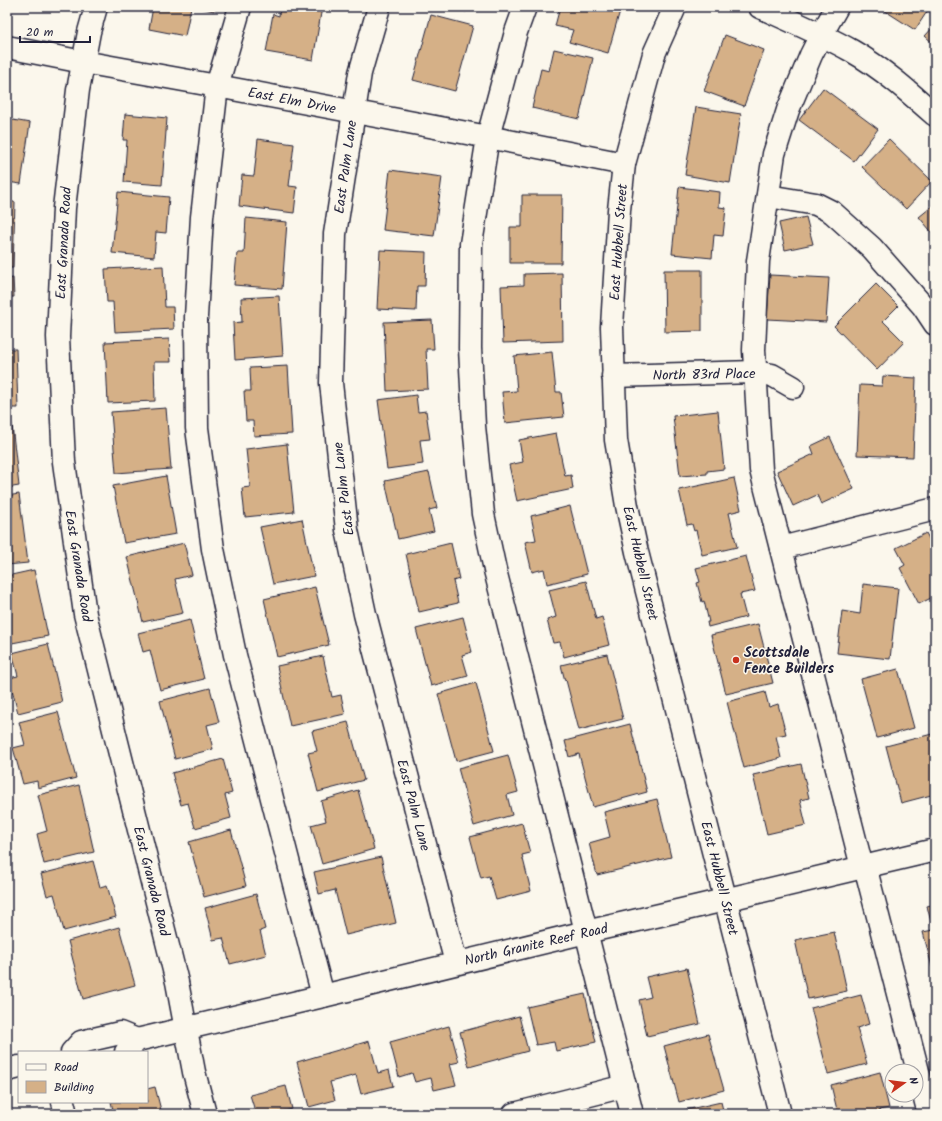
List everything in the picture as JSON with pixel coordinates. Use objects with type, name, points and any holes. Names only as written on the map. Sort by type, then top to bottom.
[{"type":"street","name":"East Granada Road","points":[[96,7],[89,32],[78,90],[64,208],[58,337],[64,462],[85,614],[177,982],[194,1072],[205,1114]]},
{"type":"street","points":[[240,7],[217,86],[202,217],[196,317],[197,428],[213,548],[235,655],[323,996]]},
{"type":"street","name":"East Palm Lane","points":[[379,7],[360,73],[335,234],[331,383],[347,530],[365,614],[456,963]]},
{"type":"street","points":[[525,7],[516,32],[488,137],[471,244],[470,348],[474,426],[483,514],[495,570],[632,1114]]},
{"type":"street","name":"East Hubbell Street","points":[[675,7],[654,54],[624,164],[619,210],[612,327],[616,440],[627,506],[641,567],[780,1114]]},
{"type":"street","points":[[760,7],[853,52],[880,69],[935,115]]},
{"type":"street","points":[[837,7],[820,35],[788,110],[774,154],[758,262],[754,346],[761,470],[928,1114]]},
{"type":"street","name":"East Elm Drive","points":[[7,47],[353,111],[624,164]]},
{"type":"street","points":[[768,196],[816,204],[832,212],[872,248],[923,306],[935,324]]},
{"type":"street","name":"North 83rd Place","points":[[613,376],[755,372],[772,375],[793,387]]},
{"type":"street","points":[[781,548],[935,509]]},
{"type":"street","name":"North Granite Reef Road","points":[[73,1051],[81,1042],[120,1033],[132,1046],[186,1028],[935,850]]},
{"type":"street","points":[[7,1070],[18,1067]]},
{"type":"street","points":[[514,1114],[625,1086]]},
{"type":"street","points":[[64,1103],[66,1114]]},
{"type":"building","points":[[153,7],[191,7],[185,36],[149,29]]},
{"type":"building","points":[[195,7],[215,7],[214,11]]},
{"type":"building","points":[[280,7],[322,7],[313,60],[266,52],[273,14],[279,16]]},
{"type":"building","points":[[451,7],[468,7],[466,12]]},
{"type":"building","points":[[560,7],[621,7],[608,53],[569,42],[573,30],[555,26]]},
{"type":"building","points":[[879,7],[930,7],[915,30]]},
{"type":"building","points":[[431,15],[473,26],[455,91],[413,80]]},
{"type":"building","points":[[935,25],[935,45],[925,36]]},
{"type":"building","points":[[725,35],[764,50],[744,106],[704,91]]},
{"type":"building","points":[[554,49],[593,58],[579,119],[532,108],[541,69],[549,71]]},
{"type":"building","points":[[823,88],[878,129],[854,161],[799,120]]},
{"type":"building","points":[[696,107],[741,114],[730,183],[685,175]]},
{"type":"building","points":[[125,114],[167,118],[162,185],[124,182],[127,140],[123,140]]},
{"type":"building","points":[[7,119],[30,123],[21,184],[7,182]]},
{"type":"building","points":[[258,139],[294,144],[289,186],[297,187],[294,213],[239,206],[242,175],[254,176]]},
{"type":"building","points":[[889,139],[932,181],[906,209],[862,167]]},
{"type":"building","points":[[390,170],[442,177],[434,236],[383,230]]},
{"type":"building","points":[[679,187],[720,192],[719,207],[726,208],[723,236],[714,235],[712,258],[672,254]]},
{"type":"building","points":[[118,192],[169,197],[166,233],[156,232],[154,257],[112,253]]},
{"type":"building","points":[[522,195],[562,195],[561,263],[510,263],[510,227],[522,227]]},
{"type":"building","points":[[7,202],[15,202],[13,268],[7,268]]},
{"type":"building","points":[[935,204],[935,236],[919,217]]},
{"type":"building","points":[[806,217],[813,244],[785,250],[779,223]]},
{"type":"building","points":[[246,218],[287,222],[282,289],[234,285],[237,253],[244,253]]},
{"type":"building","points":[[380,250],[426,252],[425,286],[417,286],[416,311],[377,309]]},
{"type":"building","points":[[163,266],[165,307],[173,307],[174,329],[115,332],[113,302],[107,302],[105,269]]},
{"type":"building","points":[[664,270],[702,270],[702,331],[665,332]]},
{"type":"building","points":[[562,273],[563,341],[503,343],[501,286],[524,285],[524,274]]},
{"type":"building","points":[[770,275],[829,278],[826,322],[767,319]]},
{"type":"building","points":[[13,278],[14,297],[7,297],[7,279]]},
{"type":"building","points":[[876,284],[898,306],[883,321],[904,342],[877,370],[834,326]]},
{"type":"building","points":[[279,296],[283,356],[235,360],[233,323],[242,322],[241,298]]},
{"type":"building","points":[[432,320],[434,349],[426,349],[428,389],[387,391],[384,322]]},
{"type":"building","points":[[169,339],[171,362],[154,362],[155,401],[108,403],[105,342]]},
{"type":"building","points":[[7,349],[16,349],[18,408],[7,408]]},
{"type":"building","points":[[552,352],[556,392],[561,392],[564,417],[505,423],[502,392],[517,391],[514,356]]},
{"type":"building","points":[[288,366],[292,434],[254,436],[253,421],[246,421],[244,391],[251,391],[250,368]]},
{"type":"building","points":[[883,376],[916,378],[913,457],[857,455],[860,385],[882,386]]},
{"type":"building","points":[[416,395],[418,412],[426,411],[430,439],[420,440],[423,464],[387,469],[378,400]]},
{"type":"building","points":[[166,408],[171,469],[116,473],[111,412]]},
{"type":"building","points":[[718,411],[724,469],[707,471],[707,474],[680,476],[673,416]]},
{"type":"building","points":[[7,417],[11,417],[19,486],[7,488]]},
{"type":"building","points":[[556,433],[565,476],[571,475],[573,489],[517,501],[509,465],[523,462],[519,440]]},
{"type":"building","points":[[830,437],[854,489],[821,504],[817,495],[793,506],[777,471],[814,454],[811,446]]},
{"type":"building","points":[[287,444],[294,512],[245,517],[242,488],[250,487],[246,449]]},
{"type":"building","points":[[429,472],[437,508],[429,510],[434,531],[398,539],[385,481]]},
{"type":"building","points":[[166,476],[176,534],[124,543],[113,486]]},
{"type":"building","points":[[734,478],[741,510],[729,513],[737,547],[702,555],[696,530],[694,531],[692,524],[687,525],[679,490]]},
{"type":"building","points":[[19,494],[28,563],[7,565],[7,496]]},
{"type":"building","points":[[570,506],[587,574],[547,584],[544,569],[532,572],[525,542],[536,540],[531,516]]},
{"type":"building","points":[[302,519],[314,576],[273,584],[260,527]]},
{"type":"building","points":[[926,533],[935,550],[935,596],[919,604],[900,568],[905,565],[896,548]]},
{"type":"building","points":[[184,543],[192,575],[175,579],[183,613],[143,622],[127,557]]},
{"type":"building","points":[[451,543],[459,579],[453,581],[458,603],[419,612],[406,554]]},
{"type":"building","points":[[746,556],[755,591],[740,594],[746,617],[708,627],[707,622],[709,622],[704,601],[702,602],[697,583],[700,582],[696,568]]},
{"type":"building","points":[[34,570],[48,636],[7,644],[7,576]]},
{"type":"building","points":[[586,581],[596,619],[602,617],[609,645],[564,657],[560,642],[553,643],[547,620],[556,617],[549,590]]},
{"type":"building","points":[[863,584],[898,588],[890,659],[837,653],[842,611],[860,614]]},
{"type":"building","points":[[315,587],[329,645],[277,657],[264,599]]},
{"type":"building","points":[[463,617],[472,652],[462,655],[468,676],[431,686],[416,629]]},
{"type":"building","points":[[190,620],[204,679],[160,690],[150,650],[143,652],[138,633]]},
{"type":"building","points":[[758,624],[773,683],[726,694],[711,635]]},
{"type":"building","points":[[48,644],[62,702],[18,713],[9,678],[18,676],[12,653]]},
{"type":"building","points":[[607,654],[623,719],[579,730],[561,665]]},
{"type":"building","points":[[323,656],[332,697],[341,695],[345,714],[290,726],[277,666]]},
{"type":"building","points":[[898,669],[914,728],[877,738],[861,679]]},
{"type":"building","points":[[476,683],[494,751],[456,761],[438,694]]},
{"type":"building","points":[[210,688],[219,722],[207,725],[213,749],[175,759],[160,701]]},
{"type":"building","points":[[765,692],[769,707],[778,704],[786,734],[776,736],[781,758],[744,768],[727,702]]},
{"type":"building","points":[[58,712],[76,778],[38,788],[37,781],[23,784],[13,748],[25,745],[19,722]]},
{"type":"building","points":[[348,722],[364,780],[318,792],[308,753],[317,751],[312,731]]},
{"type":"building","points":[[630,724],[647,792],[593,807],[579,754],[569,757],[565,741]]},
{"type":"building","points":[[932,734],[935,747],[935,794],[901,803],[886,746]]},
{"type":"building","points":[[508,755],[518,792],[507,795],[512,815],[474,826],[458,768]]},
{"type":"building","points":[[223,759],[232,793],[225,795],[231,818],[195,828],[188,803],[181,805],[172,773]]},
{"type":"building","points":[[801,764],[809,798],[800,800],[806,825],[767,834],[753,775]]},
{"type":"building","points":[[79,785],[94,852],[44,864],[37,834],[47,831],[38,795]]},
{"type":"building","points":[[358,790],[374,849],[322,864],[311,825],[326,821],[321,801]]},
{"type":"building","points":[[657,799],[671,857],[597,875],[589,843],[610,837],[604,812]]},
{"type":"building","points":[[522,823],[530,853],[522,855],[531,891],[496,900],[489,876],[481,878],[470,837]]},
{"type":"building","points":[[231,830],[246,886],[204,897],[189,842]]},
{"type":"building","points":[[381,857],[396,923],[346,935],[335,890],[319,894],[314,872]]},
{"type":"building","points":[[93,861],[100,887],[107,885],[116,917],[64,931],[54,894],[47,896],[41,874]]},
{"type":"building","points":[[256,894],[265,929],[260,931],[266,955],[230,964],[223,938],[213,940],[205,908]]},
{"type":"building","points":[[935,904],[935,966],[932,967],[923,932],[933,930],[927,906]]},
{"type":"building","points":[[119,927],[135,985],[83,999],[68,941]]},
{"type":"building","points":[[834,932],[847,991],[808,999],[795,940]]},
{"type":"building","points":[[687,968],[700,1024],[647,1036],[639,1000],[651,997],[646,977]]},
{"type":"building","points":[[585,994],[596,1042],[556,1051],[554,1042],[536,1045],[527,1007]]},
{"type":"building","points":[[861,995],[869,1024],[857,1028],[867,1064],[828,1074],[811,1008]]},
{"type":"building","points":[[519,1016],[528,1051],[469,1067],[460,1032]]},
{"type":"building","points":[[449,1026],[459,1062],[450,1064],[456,1085],[434,1090],[431,1078],[415,1082],[412,1073],[399,1077],[390,1042]]},
{"type":"building","points":[[708,1034],[724,1090],[679,1102],[664,1046]]},
{"type":"building","points":[[369,1041],[378,1073],[389,1070],[393,1086],[361,1094],[356,1075],[330,1082],[335,1100],[309,1107],[297,1062]]},
{"type":"building","points":[[880,1072],[884,1088],[884,1103],[888,1103],[889,1108],[879,1110],[880,1114],[838,1114],[831,1085]]},
{"type":"building","points":[[286,1086],[292,1109],[272,1114],[256,1114],[250,1095]]},
{"type":"building","points":[[155,1087],[162,1114],[114,1114],[111,1103],[148,1103],[148,1089]]},
{"type":"building","points":[[721,1102],[724,1114],[681,1114],[681,1111]]},
{"type":"place","name":"Scottsdale Fence Builders","points":[[736,660]]}]
